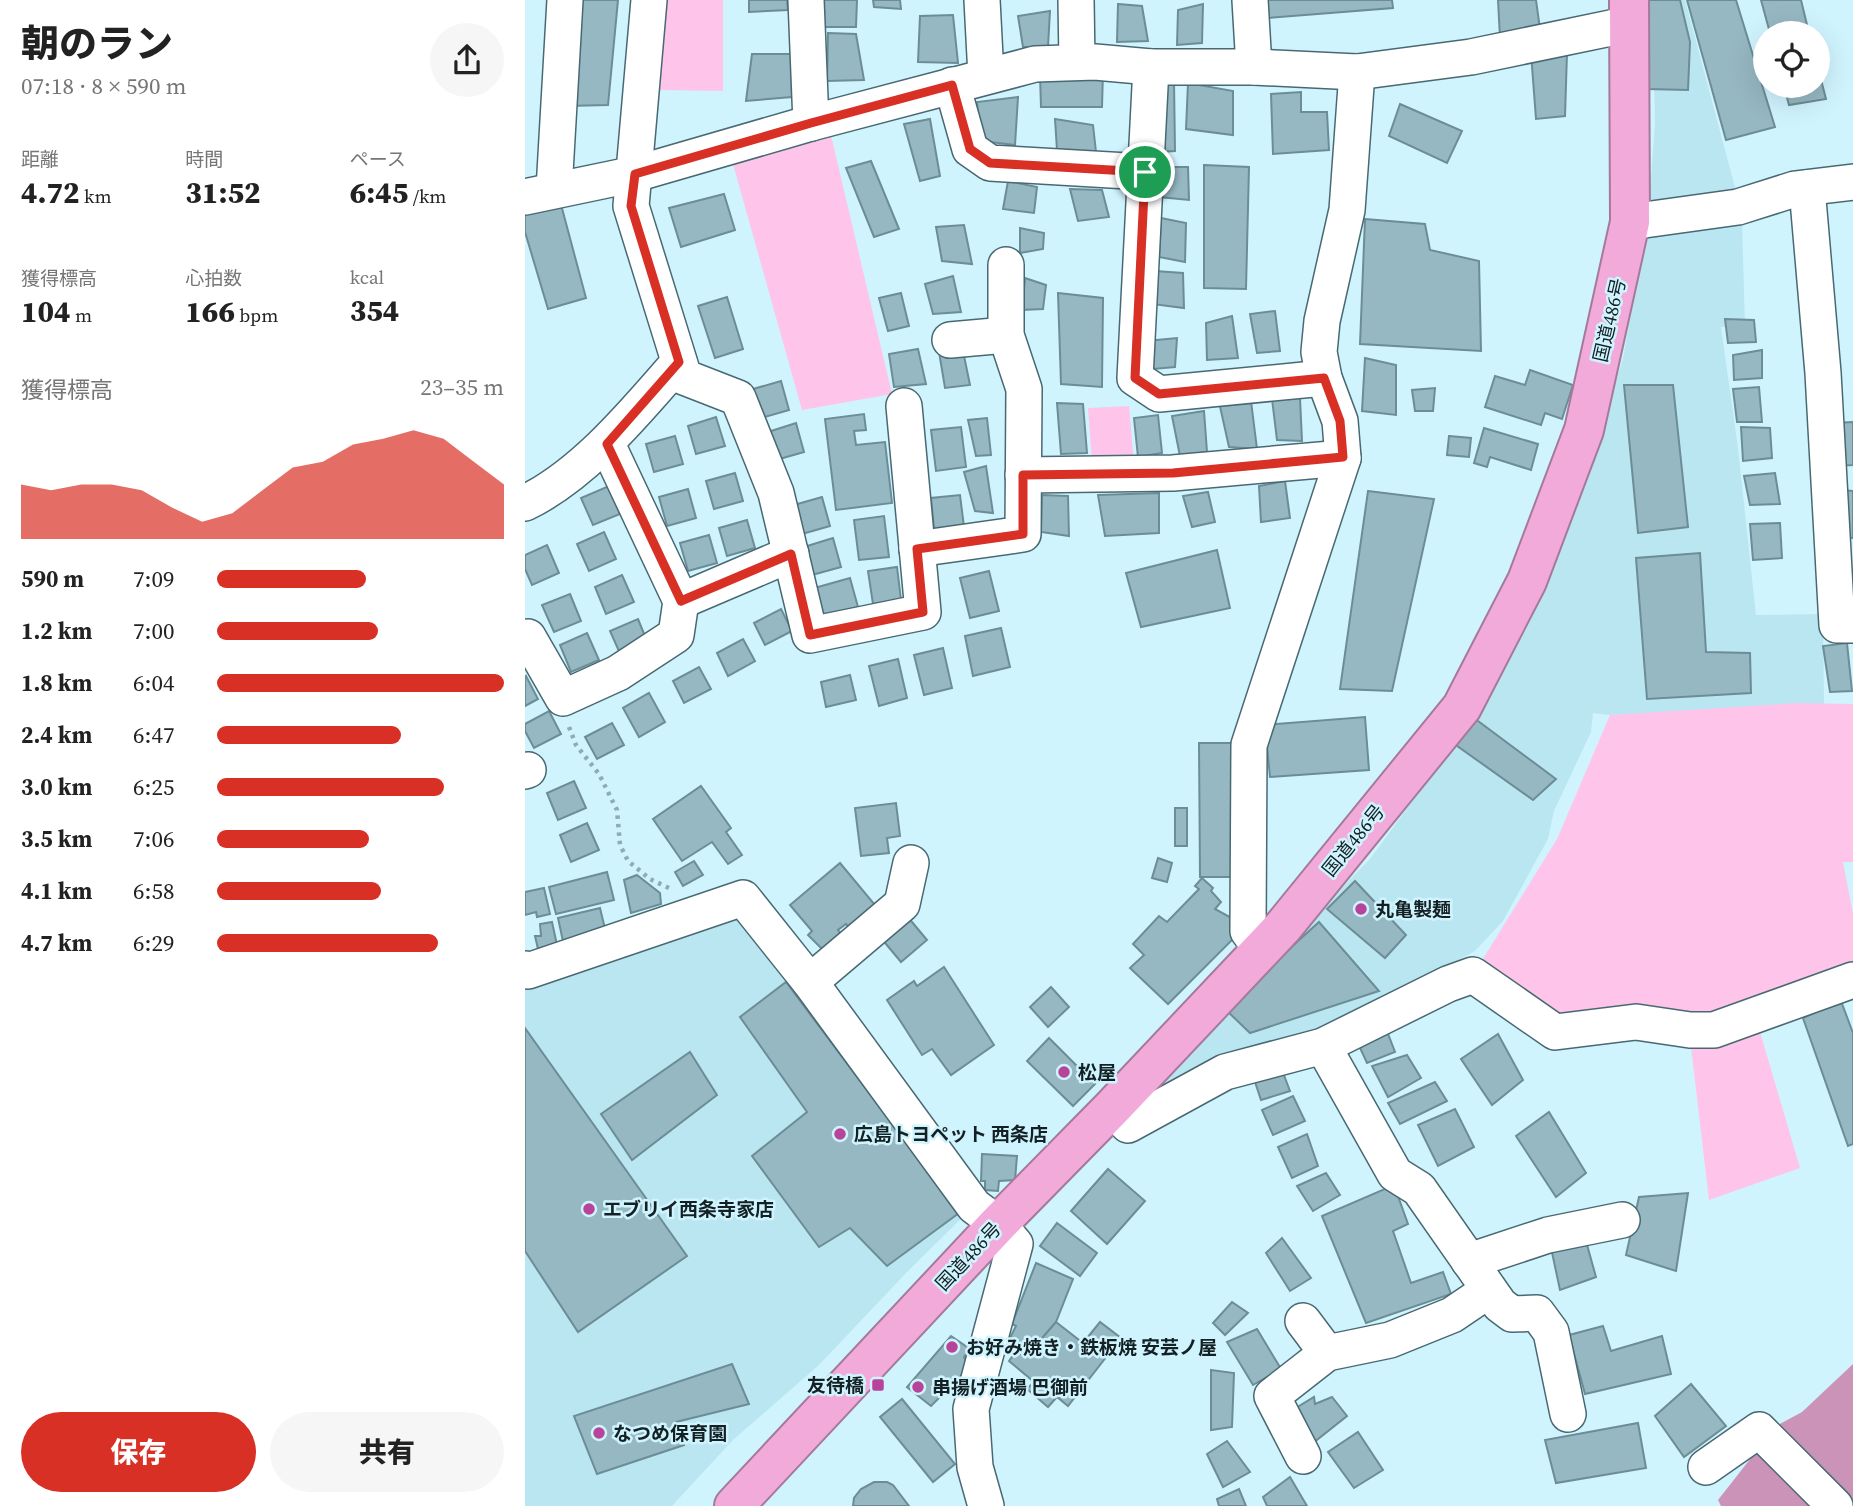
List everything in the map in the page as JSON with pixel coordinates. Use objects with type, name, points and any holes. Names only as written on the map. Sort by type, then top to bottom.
[{"type":"highway","name":"国道486号","points":[[734,1506],[998,1224],[1262,950],[1462,707],[1527,581],[1584,430],[1630,222],[1630,12]]},
{"type":"street","points":[[565,0],[540,193],[635,174],[811,123],[1035,64],[1095,62],[1151,67],[1254,67],[1357,72],[1471,57],[1630,12]]},
{"type":"street","points":[[649,0],[631,206],[684,377],[738,398],[776,493],[810,635],[923,612],[904,406]]},
{"type":"street","points":[[806,0],[811,123]]},
{"type":"street","points":[[982,0],[986,76]]},
{"type":"street","points":[[1076,0],[1077,62]]},
{"type":"street","points":[[1250,0],[1254,67]]},
{"type":"street","points":[[1151,67],[1135,378],[1159,394],[1324,378]]},
{"type":"street","points":[[1262,950],[1248,931],[1249,744],[1343,457],[1340,421],[1324,378],[1319,352],[1322,321],[1347,210],[1357,72]]},
{"type":"street","points":[[952,85],[970,149],[990,163],[1145,172]]},
{"type":"street","points":[[1630,222],[1738,206],[1807,188],[1853,182]]},
{"type":"street","points":[[1807,188],[1838,374],[1837,625],[1853,625]]},
{"type":"street","points":[[917,549],[1023,534],[1024,389],[1006,335],[1006,265]]},
{"type":"street","points":[[950,340],[1006,335]]},
{"type":"street","points":[[525,503],[541,495],[607,444],[679,362]]},
{"type":"street","points":[[526,635],[563,698],[618,673],[676,635],[681,601],[607,444]]},
{"type":"street","points":[[1023,475],[1173,473],[1343,457]]},
{"type":"street","points":[[681,601],[791,554]]},
{"type":"street","points":[[810,982],[902,904],[911,863]]},
{"type":"street","points":[[525,969],[528,971],[743,898],[810,982],[974,1206],[998,1224],[1015,1244],[971,1409],[975,1467],[986,1506]]},
{"type":"street","points":[[1112,1108],[1128,1125],[1225,1072],[1323,1045],[1448,984],[1473,975],[1555,1032],[1636,1022],[1690,1030],[1714,1030],[1853,980]]},
{"type":"street","points":[[1323,1045],[1395,1174],[1419,1189],[1500,1305],[1512,1314],[1537,1314],[1551,1332],[1568,1414]]},
{"type":"street","points":[[1469,1261],[1548,1235],[1622,1220]]},
{"type":"street","points":[[1303,1456],[1272,1396],[1327,1353],[1390,1340],[1452,1315],[1489,1290]]},
{"type":"street","points":[[1303,1321],[1327,1353]]},
{"type":"street","points":[[1706,1467],[1759,1430],[1835,1506]]},
{"type":"path","points":[[563,698],[566,718],[576,745],[599,774],[617,810],[620,845],[628,860],[650,879],[670,888],[687,917]]},
{"type":"shaded area","points":[[664,0],[723,0],[723,91],[660,90]]},
{"type":"shaded area","points":[[1652,0],[1685,0],[1742,222],[1745,325],[1721,327],[1738,448],[1756,615],[1823,614],[1824,704],[1610,715],[1593,713],[1591,732],[1554,811],[1548,839],[1503,921],[1475,951],[1347,1020],[1137,1112],[1224,1008],[1370,859],[1441,762],[1556,558],[1587,479],[1623,358],[1648,219],[1655,123]]},
{"type":"shaded area","points":[[830,131],[892,394],[802,410],[731,157]]},
{"type":"shaded area","points":[[1129,406],[1135,474],[1093,474],[1088,408]]},
{"type":"shaded area","points":[[1799,703],[1853,704],[1853,862],[1843,862],[1853,914],[1853,980],[1758,1025],[1800,1168],[1709,1200],[1689,1030],[1555,1032],[1473,975],[1557,839],[1610,715]]},
{"type":"shaded area","points":[[743,898],[974,1206],[819,1365],[733,1440],[672,1506],[525,1506],[525,969]]},
{"type":"shaded area","points":[[1853,1364],[1853,1506],[1721,1506],[1718,1500],[1776,1426],[1802,1412]]},
{"type":"building","points":[[579,0],[618,0],[608,105],[567,106]]},
{"type":"building","points":[[749,0],[787,0],[788,10],[749,12]]},
{"type":"building","points":[[821,0],[857,0],[856,27],[820,27]]},
{"type":"building","points":[[873,0],[900,0],[901,9],[874,7]]},
{"type":"building","points":[[1266,0],[1392,0],[1393,8],[1268,18]]},
{"type":"building","points":[[1498,0],[1536,0],[1540,29],[1500,38]]},
{"type":"building","points":[[1644,0],[1680,0],[1690,42],[1688,90],[1647,89]]},
{"type":"building","points":[[1687,0],[1736,0],[1753,55],[1753,98],[1766,98],[1775,127],[1726,140]]},
{"type":"building","points":[[1761,0],[1801,0],[1806,21],[1767,21]]},
{"type":"building","points":[[1118,4],[1142,6],[1148,41],[1117,42]]},
{"type":"building","points":[[1203,4],[1202,43],[1177,45],[1178,10]]},
{"type":"building","points":[[1050,11],[1048,47],[1023,47],[1018,16]]},
{"type":"building","points":[[953,15],[958,63],[918,62],[920,16]]},
{"type":"building","points":[[828,33],[856,34],[864,80],[827,81]]},
{"type":"building","points":[[1531,53],[1567,53],[1565,116],[1536,119]]},
{"type":"building","points":[[752,54],[791,54],[792,97],[746,101]]},
{"type":"building","points":[[1103,72],[1102,107],[1041,107],[1040,76]]},
{"type":"building","points":[[1155,80],[1174,81],[1175,151],[1159,152]]},
{"type":"building","points":[[1188,83],[1233,91],[1233,135],[1186,129]]},
{"type":"building","points":[[1301,92],[1301,112],[1327,112],[1329,150],[1273,154],[1271,94]]},
{"type":"building","points":[[1018,97],[1015,145],[981,141],[977,102]]},
{"type":"building","points":[[1787,98],[1826,99],[1789,105]]},
{"type":"building","points":[[1400,104],[1462,131],[1447,163],[1389,136]]},
{"type":"building","points":[[930,119],[940,176],[920,181],[904,124]]},
{"type":"building","points":[[1055,119],[1093,125],[1096,152],[1057,150]]},
{"type":"building","points":[[871,161],[899,229],[874,237],[846,168]]},
{"type":"building","points":[[1204,165],[1249,167],[1246,289],[1204,288]]},
{"type":"building","points":[[1160,167],[1188,167],[1189,200],[1159,197]]},
{"type":"building","points":[[1008,181],[1037,187],[1034,213],[1003,209]]},
{"type":"building","points":[[1070,189],[1102,190],[1109,217],[1078,221]]},
{"type":"building","points":[[724,194],[735,230],[681,247],[669,208]]},
{"type":"building","points":[[559,197],[586,298],[548,309],[525,232],[525,208]]},
{"type":"building","points":[[1161,218],[1186,223],[1185,262],[1159,257]]},
{"type":"building","points":[[1365,219],[1425,224],[1430,250],[1479,261],[1481,351],[1360,344]]},
{"type":"building","points":[[964,225],[972,264],[942,261],[936,227]]},
{"type":"building","points":[[1020,228],[1044,233],[1043,249],[1020,253]]},
{"type":"building","points":[[1155,271],[1183,273],[1184,308],[1152,304]]},
{"type":"building","points":[[953,276],[961,312],[933,314],[925,284]]},
{"type":"building","points":[[1025,278],[1046,285],[1043,309],[1022,310]]},
{"type":"building","points":[[901,293],[909,326],[888,331],[879,298]]},
{"type":"building","points":[[1058,293],[1103,298],[1102,387],[1061,384]]},
{"type":"building","points":[[727,297],[743,349],[715,358],[698,306]]},
{"type":"building","points":[[1275,311],[1280,351],[1257,353],[1250,314]]},
{"type":"building","points":[[1232,316],[1238,358],[1207,360],[1206,323]]},
{"type":"building","points":[[1725,319],[1754,320],[1756,342],[1728,343]]},
{"type":"building","points":[[1177,338],[1175,367],[1153,369],[1146,341]]},
{"type":"building","points":[[918,349],[926,384],[894,387],[889,354]]},
{"type":"building","points":[[1762,350],[1762,378],[1734,380],[1733,355]]},
{"type":"building","points":[[963,351],[970,385],[945,388],[939,352]]},
{"type":"building","points":[[1365,358],[1396,365],[1396,415],[1362,411]]},
{"type":"building","points":[[1530,370],[1573,385],[1562,419],[1545,413],[1541,425],[1485,407],[1495,376],[1525,385]]},
{"type":"building","points":[[781,381],[789,410],[761,418],[753,389]]},
{"type":"building","points":[[1624,385],[1673,385],[1688,527],[1638,533]]},
{"type":"building","points":[[1759,387],[1762,422],[1737,422],[1733,389]]},
{"type":"building","points":[[1435,388],[1433,411],[1415,411],[1412,390]]},
{"type":"building","points":[[1300,398],[1302,441],[1277,440],[1272,399]]},
{"type":"building","points":[[1251,401],[1257,449],[1229,447],[1219,402]]},
{"type":"building","points":[[1057,403],[1083,404],[1087,453],[1061,454]]},
{"type":"building","points":[[1204,411],[1207,452],[1180,456],[1172,416]]},
{"type":"building","points":[[864,414],[866,430],[854,431],[856,445],[885,442],[892,503],[836,510],[825,419]]},
{"type":"building","points":[[1158,415],[1162,453],[1138,457],[1134,418]]},
{"type":"building","points":[[716,417],[725,446],[696,454],[688,426]]},
{"type":"building","points":[[987,418],[991,455],[976,456],[968,420]]},
{"type":"building","points":[[1853,422],[1853,465],[1839,466],[1834,423]]},
{"type":"building","points":[[796,423],[804,452],[776,460],[768,432]]},
{"type":"building","points":[[961,427],[966,467],[936,471],[931,430]]},
{"type":"building","points":[[1741,427],[1770,428],[1772,458],[1743,461]]},
{"type":"building","points":[[1484,428],[1538,444],[1531,470],[1490,457],[1487,467],[1474,463]]},
{"type":"building","points":[[675,436],[683,464],[654,472],[646,444]]},
{"type":"building","points":[[1449,436],[1471,438],[1469,457],[1447,455]]},
{"type":"building","points":[[986,466],[993,513],[975,511],[964,472]]},
{"type":"building","points":[[735,473],[743,501],[714,509],[706,481]]},
{"type":"building","points":[[1775,473],[1780,504],[1750,505],[1744,476]]},
{"type":"building","points":[[1285,481],[1290,518],[1261,522],[1259,486]]},
{"type":"building","points":[[609,486],[620,514],[593,525],[581,498]]},
{"type":"building","points":[[688,489],[696,518],[667,526],[659,497]]},
{"type":"building","points":[[1841,490],[1853,491],[1853,538],[1845,538]]},
{"type":"building","points":[[1368,491],[1434,499],[1392,691],[1340,689]]},
{"type":"building","points":[[1208,492],[1215,522],[1192,527],[1183,496]]},
{"type":"building","points":[[1159,493],[1159,533],[1105,536],[1098,495]]},
{"type":"building","points":[[960,495],[965,535],[935,539],[931,498]]},
{"type":"building","points":[[1042,495],[1068,496],[1069,536],[1041,532]]},
{"type":"building","points":[[822,497],[830,526],[802,534],[794,505]]},
{"type":"building","points":[[884,516],[889,557],[859,560],[854,520]]},
{"type":"building","points":[[747,520],[755,548],[727,556],[719,528]]},
{"type":"building","points":[[1780,523],[1782,558],[1753,560],[1750,524]]},
{"type":"building","points":[[604,532],[616,559],[589,571],[577,544]]},
{"type":"building","points":[[709,535],[717,563],[688,571],[680,543]]},
{"type":"building","points":[[833,538],[841,567],[812,575],[804,547]]},
{"type":"building","points":[[547,545],[559,573],[532,585],[525,569],[525,555]]},
{"type":"building","points":[[1217,550],[1230,608],[1141,627],[1126,573]]},
{"type":"building","points":[[1700,553],[1706,652],[1750,653],[1751,693],[1647,699],[1636,558]]},
{"type":"building","points":[[897,567],[901,600],[873,604],[868,571]]},
{"type":"building","points":[[989,571],[999,611],[970,618],[960,578]]},
{"type":"building","points":[[622,575],[634,602],[606,614],[595,587]]},
{"type":"building","points":[[850,578],[858,607],[819,617],[811,589]]},
{"type":"building","points":[[570,594],[581,621],[554,632],[542,605]]},
{"type":"building","points":[[781,609],[792,631],[765,645],[754,623]]},
{"type":"building","points":[[638,619],[649,646],[622,658],[610,631]]},
{"type":"building","points":[[1001,628],[1010,667],[973,676],[965,636]]},
{"type":"building","points":[[587,633],[599,660],[571,672],[560,645]]},
{"type":"building","points":[[743,639],[755,661],[728,676],[717,653]]},
{"type":"building","points":[[1847,643],[1852,691],[1830,692],[1823,646]]},
{"type":"building","points":[[943,648],[952,688],[924,695],[914,655]]},
{"type":"building","points":[[898,659],[907,698],[879,706],[869,666]]},
{"type":"building","points":[[699,667],[711,689],[684,703],[673,681]]},
{"type":"building","points":[[850,675],[856,700],[826,707],[821,682]]},
{"type":"building","points":[[525,677],[538,699],[525,706]]},
{"type":"building","points":[[649,693],[665,722],[639,737],[623,708]]},
{"type":"building","points":[[549,711],[561,734],[534,748],[525,731],[525,724]]},
{"type":"building","points":[[1365,717],[1369,770],[1270,777],[1265,725]]},
{"type":"building","points":[[1474,718],[1556,779],[1533,800],[1453,743]]},
{"type":"building","points":[[612,723],[624,745],[597,759],[585,737]]},
{"type":"building","points":[[1199,743],[1237,743],[1238,877],[1200,877]]},
{"type":"building","points":[[574,781],[586,808],[558,820],[547,793]]},
{"type":"building","points":[[701,786],[731,828],[726,832],[742,855],[728,864],[712,842],[682,861],[653,819]]},
{"type":"building","points":[[896,803],[900,836],[887,838],[889,853],[861,856],[855,808]]},
{"type":"building","points":[[1175,808],[1187,808],[1187,846],[1175,846]]},
{"type":"building","points":[[587,823],[599,850],[571,862],[560,835]]},
{"type":"building","points":[[1158,858],[1172,863],[1167,882],[1152,878]]},
{"type":"building","points":[[694,861],[703,875],[683,886],[675,872]]},
{"type":"building","points":[[840,863],[880,911],[853,933],[846,924],[838,930],[845,939],[826,953],[808,935],[812,931],[790,905]]},
{"type":"building","points":[[607,872],[614,900],[556,914],[549,887]]},
{"type":"building","points":[[637,875],[660,893],[661,904],[631,913],[624,880]]},
{"type":"building","points":[[1202,878],[1213,888],[1211,891],[1221,902],[1215,909],[1235,920],[1237,935],[1168,1004],[1130,968],[1144,955],[1133,944],[1159,916],[1167,922],[1199,889],[1195,886]]},
{"type":"building","points":[[1355,881],[1406,935],[1385,958],[1327,909]]},
{"type":"building","points":[[544,888],[550,914],[537,917],[536,912],[525,915],[525,892]]},
{"type":"building","points":[[600,908],[607,937],[564,946],[558,918]]},
{"type":"building","points":[[907,916],[927,940],[901,962],[881,938]]},
{"type":"building","points":[[552,922],[557,945],[538,949],[535,936],[541,936],[540,924]]},
{"type":"building","points":[[1319,922],[1379,991],[1250,1033],[1224,1008]]},
{"type":"building","points":[[944,967],[994,1045],[951,1075],[932,1049],[922,1055],[887,1000],[914,981],[917,986]]},
{"type":"building","name":"広島トヨペット 西条店","points":[[786,982],[959,1213],[887,1266],[850,1228],[819,1247],[752,1156],[807,1112],[740,1017]]},
{"type":"building","points":[[1051,987],[1069,1007],[1048,1027],[1030,1007]]},
{"type":"building","points":[[1841,1001],[1853,1033],[1853,1144],[1848,1146],[1803,1018]]},
{"type":"building","points":[[1385,1026],[1395,1052],[1367,1063],[1355,1037]]},
{"type":"building","name":"エブリイ西条寺家店","points":[[525,1028],[687,1256],[578,1332],[525,1251]]},
{"type":"building","points":[[1498,1034],[1523,1080],[1492,1105],[1461,1059]]},
{"type":"building","points":[[1049,1038],[1095,1084],[1073,1106],[1027,1061]]},
{"type":"building","points":[[690,1052],[717,1095],[632,1160],[601,1114]]},
{"type":"building","points":[[1407,1055],[1421,1078],[1388,1097],[1372,1066]]},
{"type":"building","points":[[1282,1070],[1290,1091],[1261,1100],[1254,1079]]},
{"type":"building","points":[[1435,1082],[1447,1101],[1400,1124],[1388,1103]]},
{"type":"building","points":[[1293,1096],[1305,1121],[1273,1135],[1262,1110]]},
{"type":"building","points":[[1455,1109],[1474,1147],[1438,1166],[1418,1125]]},
{"type":"building","points":[[1549,1112],[1586,1173],[1556,1197],[1516,1136]]},
{"type":"building","points":[[1307,1134],[1318,1166],[1292,1178],[1278,1147]]},
{"type":"building","points":[[982,1154],[1017,1156],[1015,1180],[999,1181],[998,1191],[985,1190],[985,1181],[981,1181]]},
{"type":"building","points":[[1108,1169],[1145,1201],[1107,1244],[1071,1211]]},
{"type":"building","points":[[1326,1173],[1340,1195],[1313,1211],[1297,1186]]},
{"type":"building","points":[[1394,1185],[1408,1224],[1393,1231],[1411,1283],[1443,1272],[1451,1294],[1366,1323],[1322,1216]]},
{"type":"building","points":[[1688,1193],[1676,1271],[1626,1255],[1639,1197]]},
{"type":"building","points":[[1057,1223],[1097,1253],[1080,1276],[1040,1246]]},
{"type":"building","points":[[1584,1234],[1596,1277],[1560,1290],[1550,1243]]},
{"type":"building","points":[[1282,1238],[1311,1278],[1290,1291],[1266,1253]]},
{"type":"building","points":[[1036,1263],[1073,1279],[1056,1322],[1026,1357],[1007,1344],[1016,1326],[1012,1324]]},
{"type":"building","points":[[1232,1302],[1248,1313],[1225,1335],[1213,1323]]},
{"type":"building","points":[[1056,1322],[1083,1343],[1100,1322],[1121,1338],[1068,1406],[1057,1397],[1048,1407],[1027,1389],[1034,1382],[1009,1361],[1016,1351],[1026,1357]]},
{"type":"building","points":[[1603,1326],[1611,1351],[1662,1336],[1671,1374],[1585,1394],[1569,1335]]},
{"type":"building","points":[[1257,1329],[1281,1369],[1253,1385],[1227,1342]]},
{"type":"building","points":[[951,1336],[970,1349],[964,1357],[970,1367],[931,1406],[907,1387]]},
{"type":"building","points":[[732,1364],[749,1404],[676,1422],[684,1445],[597,1474],[574,1416]]},
{"type":"building","points":[[1211,1370],[1234,1373],[1232,1427],[1211,1430]]},
{"type":"building","points":[[1691,1384],[1726,1426],[1684,1457],[1655,1416]]},
{"type":"building","points":[[1314,1397],[1315,1404],[1332,1397],[1347,1416],[1313,1443],[1291,1411]]},
{"type":"building","points":[[902,1399],[955,1464],[933,1482],[880,1417]]},
{"type":"building","points":[[1638,1423],[1646,1468],[1556,1483],[1545,1440]]},
{"type":"building","points":[[1358,1432],[1383,1470],[1354,1488],[1328,1452]]},
{"type":"building","points":[[1227,1441],[1250,1472],[1223,1487],[1207,1454]]},
{"type":"building","points":[[1290,1477],[1307,1506],[1267,1506],[1263,1497]]},
{"type":"building","points":[[874,1482],[893,1485],[909,1506],[853,1506],[854,1498],[861,1489]]},
{"type":"building","points":[[1239,1489],[1246,1506],[1219,1506],[1217,1499]]},
{"type":"place","name":"丸亀製麺","points":[[1361,909]]},
{"type":"place","name":"松屋","points":[[1064,1072]]},
{"type":"place","name":"広島トヨペット 西条店","points":[[840,1134]]},
{"type":"place","name":"エブリイ西条寺家店","points":[[589,1209]]},
{"type":"place","name":"お好み焼き・鉄板焼 安芸ノ屋","points":[[952,1347]]},
{"type":"place","name":"友待橋","points":[[878,1385]]},
{"type":"place","name":"串揚げ酒場 巴御前","points":[[918,1387]]},
{"type":"place","name":"なつめ保育園","points":[[599,1433]]},
{"type":"route","points":[[952,85],[970,149],[990,163],[1145,172],[1135,378],[1159,394],[1324,378],[1340,421],[1343,457],[1173,473],[1023,475],[1023,534],[917,549],[923,612],[810,635],[791,554],[681,601],[607,444],[679,362],[631,206],[635,174],[952,85]]}]
